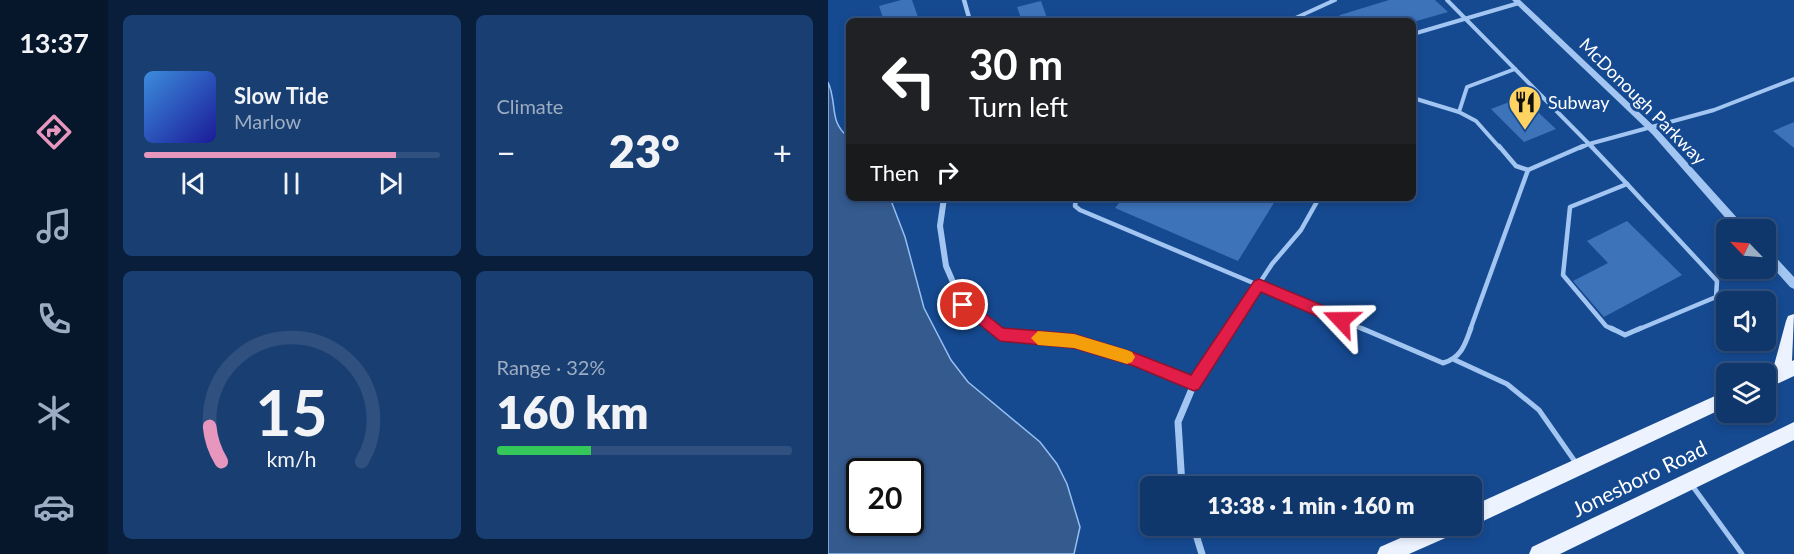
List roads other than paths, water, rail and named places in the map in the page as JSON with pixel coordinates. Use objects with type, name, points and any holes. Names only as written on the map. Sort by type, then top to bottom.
[{"type":"main road","points":[[1780,375],[1794,321]]},
{"type":"main road","name":"Jonesboro Road","points":[[1482,512],[1716,404]]},
{"type":"main road","name":"Jonesboro Road","points":[[1539,554],[1794,431]]},
{"type":"main road","points":[[1387,554],[1427,536]]},
{"type":"street","points":[[964,0],[969,18]]},
{"type":"street","name":"McDonough Parkway","points":[[1517,1],[1650,127],[1733,219]]},
{"type":"street","points":[[944,201],[940,226],[946,266],[963,305],[1000,335],[1074,341],[1135,360],[1194,384],[1178,422],[1181,476]]},
{"type":"street","points":[[1776,265],[1794,284]]},
{"type":"street","points":[[1196,536],[1202,554]]},
{"type":"lane","points":[[1296,18],[1335,0]]},
{"type":"lane","points":[[1447,0],[1589,144],[1627,184],[1717,281],[1716,297],[1625,335],[1606,326],[1563,274],[1570,207],[1627,184]]},
{"type":"lane","points":[[1416,33],[1517,1]]},
{"type":"lane","points":[[1459,112],[1467,87],[1515,69]]},
{"type":"lane","points":[[1416,99],[1459,112],[1476,121],[1516,166],[1527,170],[1589,144],[1714,110],[1794,79]]},
{"type":"lane","points":[[1455,360],[1464,348],[1527,170]]},
{"type":"lane","points":[[1076,201],[1076,206],[1080,210],[1443,363],[1455,360],[1507,384],[1539,410],[1579,468]]},
{"type":"lane","points":[[1194,384],[1259,285],[1301,230],[1317,201]]},
{"type":"lane","points":[[1689,481],[1742,554]]},
{"type":"water","points":[[828,82],[838,125],[846,135],[846,201],[891,201],[905,237],[924,308],[951,360],[968,382],[1040,442],[1057,464],[1067,484],[1080,527],[1074,554],[828,554]]},
{"type":"place","name":"Subway","points":[[1525,131]]}]
